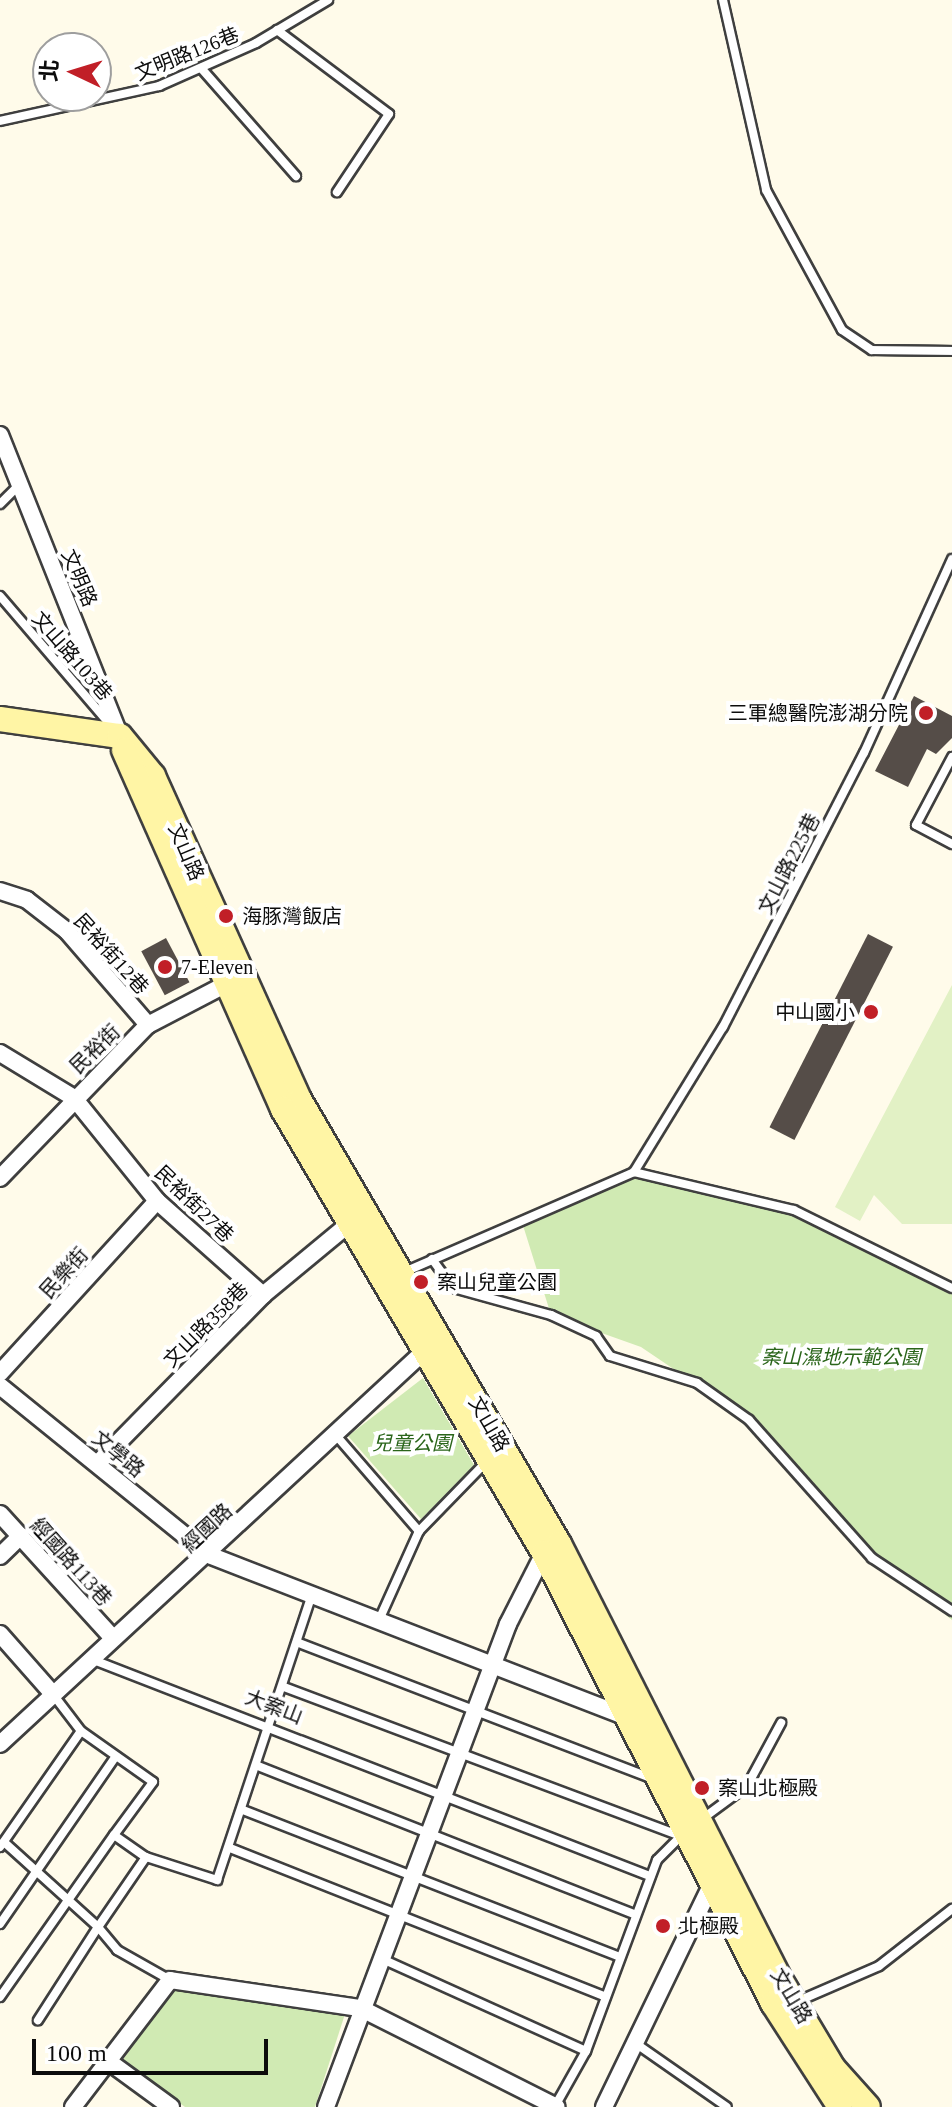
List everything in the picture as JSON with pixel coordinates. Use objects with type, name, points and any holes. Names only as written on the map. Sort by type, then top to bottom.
[{"type":"main road","points":[[0,719],[120,736]]},
{"type":"main road","name":"文山路","points":[[120,736],[231,982],[350,1223],[433,1344],[552,1548],[690,1829],[712,1884],[773,2003],[840,2107]]},
{"type":"main road","name":"文山路","points":[[231,982],[401,1273],[489,1459],[552,1548],[662,1783],[833,2068],[868,2107]]},
{"type":"street","name":"文明路","points":[[0,435],[120,736]]},
{"type":"street","name":"民裕街12巷","points":[[0,891],[27,900],[67,931],[148,1025]]},
{"type":"street","name":"民裕街","points":[[0,1178],[74,1098],[148,1025],[231,982]]},
{"type":"street","name":"民裕街27巷","points":[[0,1053],[74,1098],[157,1201],[263,1295]]},
{"type":"street","name":"民樂街","points":[[0,1373],[157,1201]]},
{"type":"street","name":"文山路358巷","points":[[98,1463],[263,1295],[350,1223]]},
{"type":"street","name":"經國路","points":[[0,1744],[52,1693],[209,1555],[334,1433],[433,1344]]},
{"type":"street","name":"文學路","points":[[0,1386],[209,1555]]},
{"type":"street","name":"經國路113巷","points":[[0,1514],[113,1638]]},
{"type":"street","points":[[0,1556],[21,1536]]},
{"type":"street","points":[[326,2107],[360,2008],[492,1666],[552,1548]]},
{"type":"street","points":[[209,1555],[631,1719]]},
{"type":"street","points":[[0,1634],[52,1693]]},
{"type":"street","points":[[604,2107],[638,2045],[712,1884]]},
{"type":"street","points":[[73,2107],[170,1980],[360,2008],[556,2106]]},
{"type":"street","points":[[108,2061],[171,2107]]},
{"type":"lane","name":"文明路126巷","points":[[0,121],[159,86],[277,30],[328,0]]},
{"type":"lane","points":[[723,0],[766,190],[842,330],[872,350],[952,351]]},
{"type":"lane","points":[[277,30],[389,114],[337,192]]},
{"type":"lane","points":[[201,68],[296,176]]},
{"type":"lane","points":[[0,504],[19,485]]},
{"type":"lane","name":"文山路225巷","points":[[634,1172],[730,1013],[864,753],[952,559]]},
{"type":"lane","name":"文山路103巷","points":[[0,596],[120,736]]},
{"type":"lane","points":[[952,757],[916,825],[952,844]]},
{"type":"lane","points":[[401,1273],[634,1172],[794,1210],[952,1288]]},
{"type":"lane","points":[[432,1259],[453,1288],[551,1315],[596,1336],[621,1361],[697,1383],[749,1420],[872,1558],[952,1611]]},
{"type":"lane","points":[[334,1433],[419,1531]]},
{"type":"lane","points":[[379,1620],[419,1531],[489,1459]]},
{"type":"lane","points":[[114,1835],[146,1857],[217,1880],[299,1643],[312,1594]]},
{"type":"lane","points":[[299,1643],[662,1783]]},
{"type":"lane","name":"大案山","points":[[91,1658],[650,1876]]},
{"type":"lane","points":[[284,1687],[690,1829]]},
{"type":"lane","points":[[0,1997],[67,1896],[153,1782],[81,1731],[52,1693]]},
{"type":"lane","points":[[556,2106],[586,2051],[650,1876],[690,1829],[747,1786],[781,1723]]},
{"type":"lane","points":[[81,1731],[2,1844],[67,1896],[117,1950],[170,1980]]},
{"type":"lane","points":[[0,1924],[115,1757]]},
{"type":"lane","points":[[258,1766],[636,1915]]},
{"type":"lane","points":[[243,1810],[620,1957]]},
{"type":"lane","points":[[230,1848],[606,1997]]},
{"type":"lane","points":[[38,2020],[146,1857]]},
{"type":"lane","points":[[796,2003],[879,1966],[952,1909]]},
{"type":"lane","points":[[379,1958],[586,2051]]},
{"type":"lane","points":[[638,2045],[727,2107]]},
{"type":"green space","points":[[952,985],[952,1224],[902,1224],[874,1195],[860,1221],[835,1207]]},
{"type":"green space","name":"案山濕地示範公園","points":[[634,1172],[794,1210],[952,1288],[952,1620],[888,1568],[749,1420],[641,1347],[551,1315],[521,1219]]},
{"type":"green space","name":"兒童公園","points":[[423,1378],[474,1465],[421,1519],[348,1436]]},
{"type":"green space","points":[[173,1990],[345,2014],[315,2107],[185,2107],[122,2061]]},
{"type":"building","points":[[914,696],[952,716],[952,738],[936,754],[927,749],[908,787],[875,771]]},
{"type":"building","points":[[868,934],[893,947],[794,1140],[769,1127]]},
{"type":"building","name":"7-Eleven","points":[[166,938],[189,982],[165,995],[141,951]]},
{"type":"place","name":"三軍總醫院澎湖分院","points":[[926,713]]},
{"type":"place","name":"海豚灣飯店","points":[[226,916]]},
{"type":"place","name":"7-Eleven","points":[[165,967]]},
{"type":"place","name":"中山國小","points":[[871,1012]]},
{"type":"place","name":"案山兒童公園","points":[[421,1282]]},
{"type":"place","name":"案山北極殿","points":[[702,1788]]},
{"type":"place","name":"北極殿","points":[[663,1926]]}]
